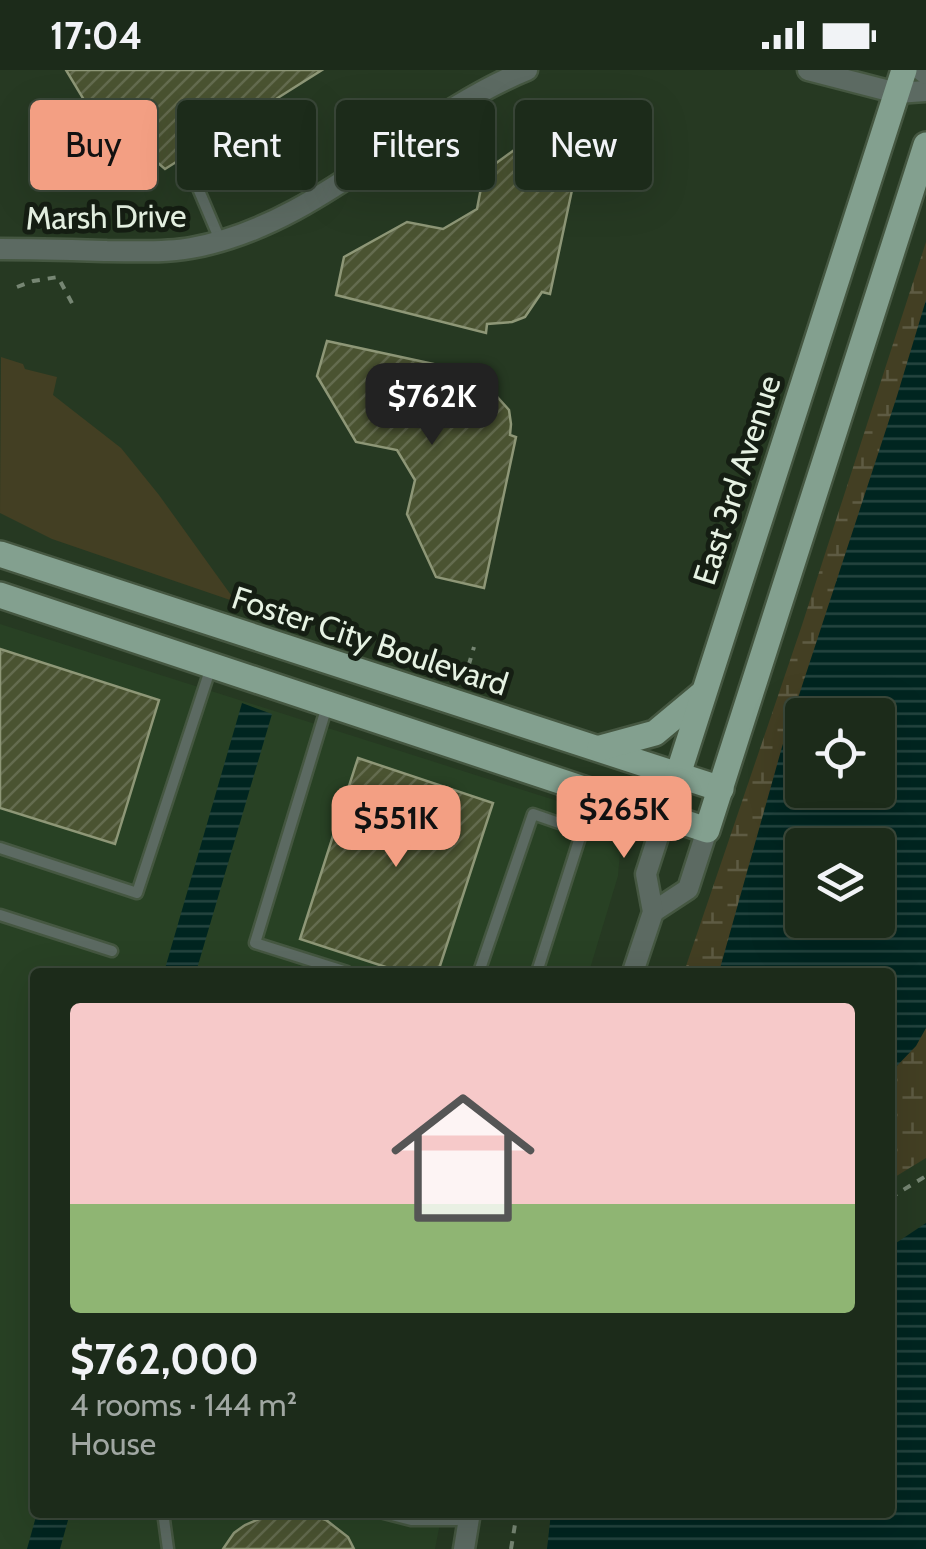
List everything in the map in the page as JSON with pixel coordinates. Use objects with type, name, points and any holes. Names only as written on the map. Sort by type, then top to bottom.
[{"type":"main road","name":"East 3rd Avenue","points":[[665,814],[900,81]]},
{"type":"main road","points":[[0,595],[708,830],[926,144]]},
{"type":"main road","name":"Foster City Boulevard","points":[[0,554],[720,789]]},
{"type":"main road","points":[[599,748],[655,733],[703,692]]},
{"type":"street","name":"Marsh Drive","points":[[0,249],[147,252],[191,248],[220,240],[270,222],[307,202],[462,104],[527,70]]},
{"type":"street","points":[[808,70],[900,81],[926,91]]},
{"type":"street","name":"East 3rd Avenue","points":[[634,968],[653,912],[646,874],[665,814]]},
{"type":"street","points":[[653,912],[688,889],[708,830]]},
{"type":"street","points":[[464,1549],[469,1518]]},
{"type":"lane","points":[[199,190],[220,240]]},
{"type":"lane","points":[[0,848],[137,893],[212,666]]},
{"type":"lane","points":[[328,705],[256,943],[334,968]]},
{"type":"lane","points":[[480,968],[533,814],[582,831],[538,968]]},
{"type":"lane","points":[[0,915],[112,951]]},
{"type":"lane","points":[[164,1518],[168,1549]]},
{"type":"lane","points":[[403,1518],[440,1518]]},
{"type":"path","points":[[17,288],[58,277],[74,307]]},
{"type":"path","points":[[464,681],[474,647]]},
{"type":"path","points":[[895,1195],[926,1176]]},
{"type":"path","points":[[511,1549],[516,1518]]},
{"type":"shaded area","points":[[0,624],[586,810],[609,824],[620,853],[618,876],[590,968],[30,968],[30,1518],[441,1518],[435,1549],[0,1549]]},
{"type":"green space","points":[[926,242],[926,1158],[895,1177],[895,968],[685,968]]},
{"type":"green space","points":[[1,357],[23,364],[25,369],[57,377],[53,395],[121,448],[236,602],[52,539],[0,513]]},
{"type":"water","points":[[926,300],[926,1028],[916,1046],[895,1068],[895,968],[720,968],[785,738],[785,808],[895,808],[895,698],[798,698]]},
{"type":"water","points":[[242,703],[272,714],[197,968],[165,968]]},
{"type":"water","points":[[926,1223],[926,1549],[547,1549],[550,1518],[895,1518],[895,1244]]},
{"type":"water","points":[[36,1518],[69,1518],[60,1549],[27,1549]]},
{"type":"building","points":[[66,70],[322,70],[274,100],[177,100],[177,161],[165,169],[157,162],[157,100],[84,100]]},
{"type":"building","points":[[515,149],[515,190],[572,190],[550,294],[542,292],[525,317],[487,324],[486,333],[336,295],[344,257],[407,222],[443,229],[477,209],[481,190],[495,190],[495,164]]},
{"type":"building","points":[[327,341],[475,373],[472,383],[491,390],[509,410],[510,435],[516,437],[484,588],[436,577],[407,514],[415,480],[397,450],[356,442],[317,376]]},
{"type":"building","points":[[0,649],[159,700],[115,844],[0,808]]},
{"type":"building","points":[[358,758],[493,803],[439,968],[389,968],[300,939]]},
{"type":"building","points":[[262,1518],[320,1518],[348,1537],[354,1549],[223,1549],[245,1525]]}]
